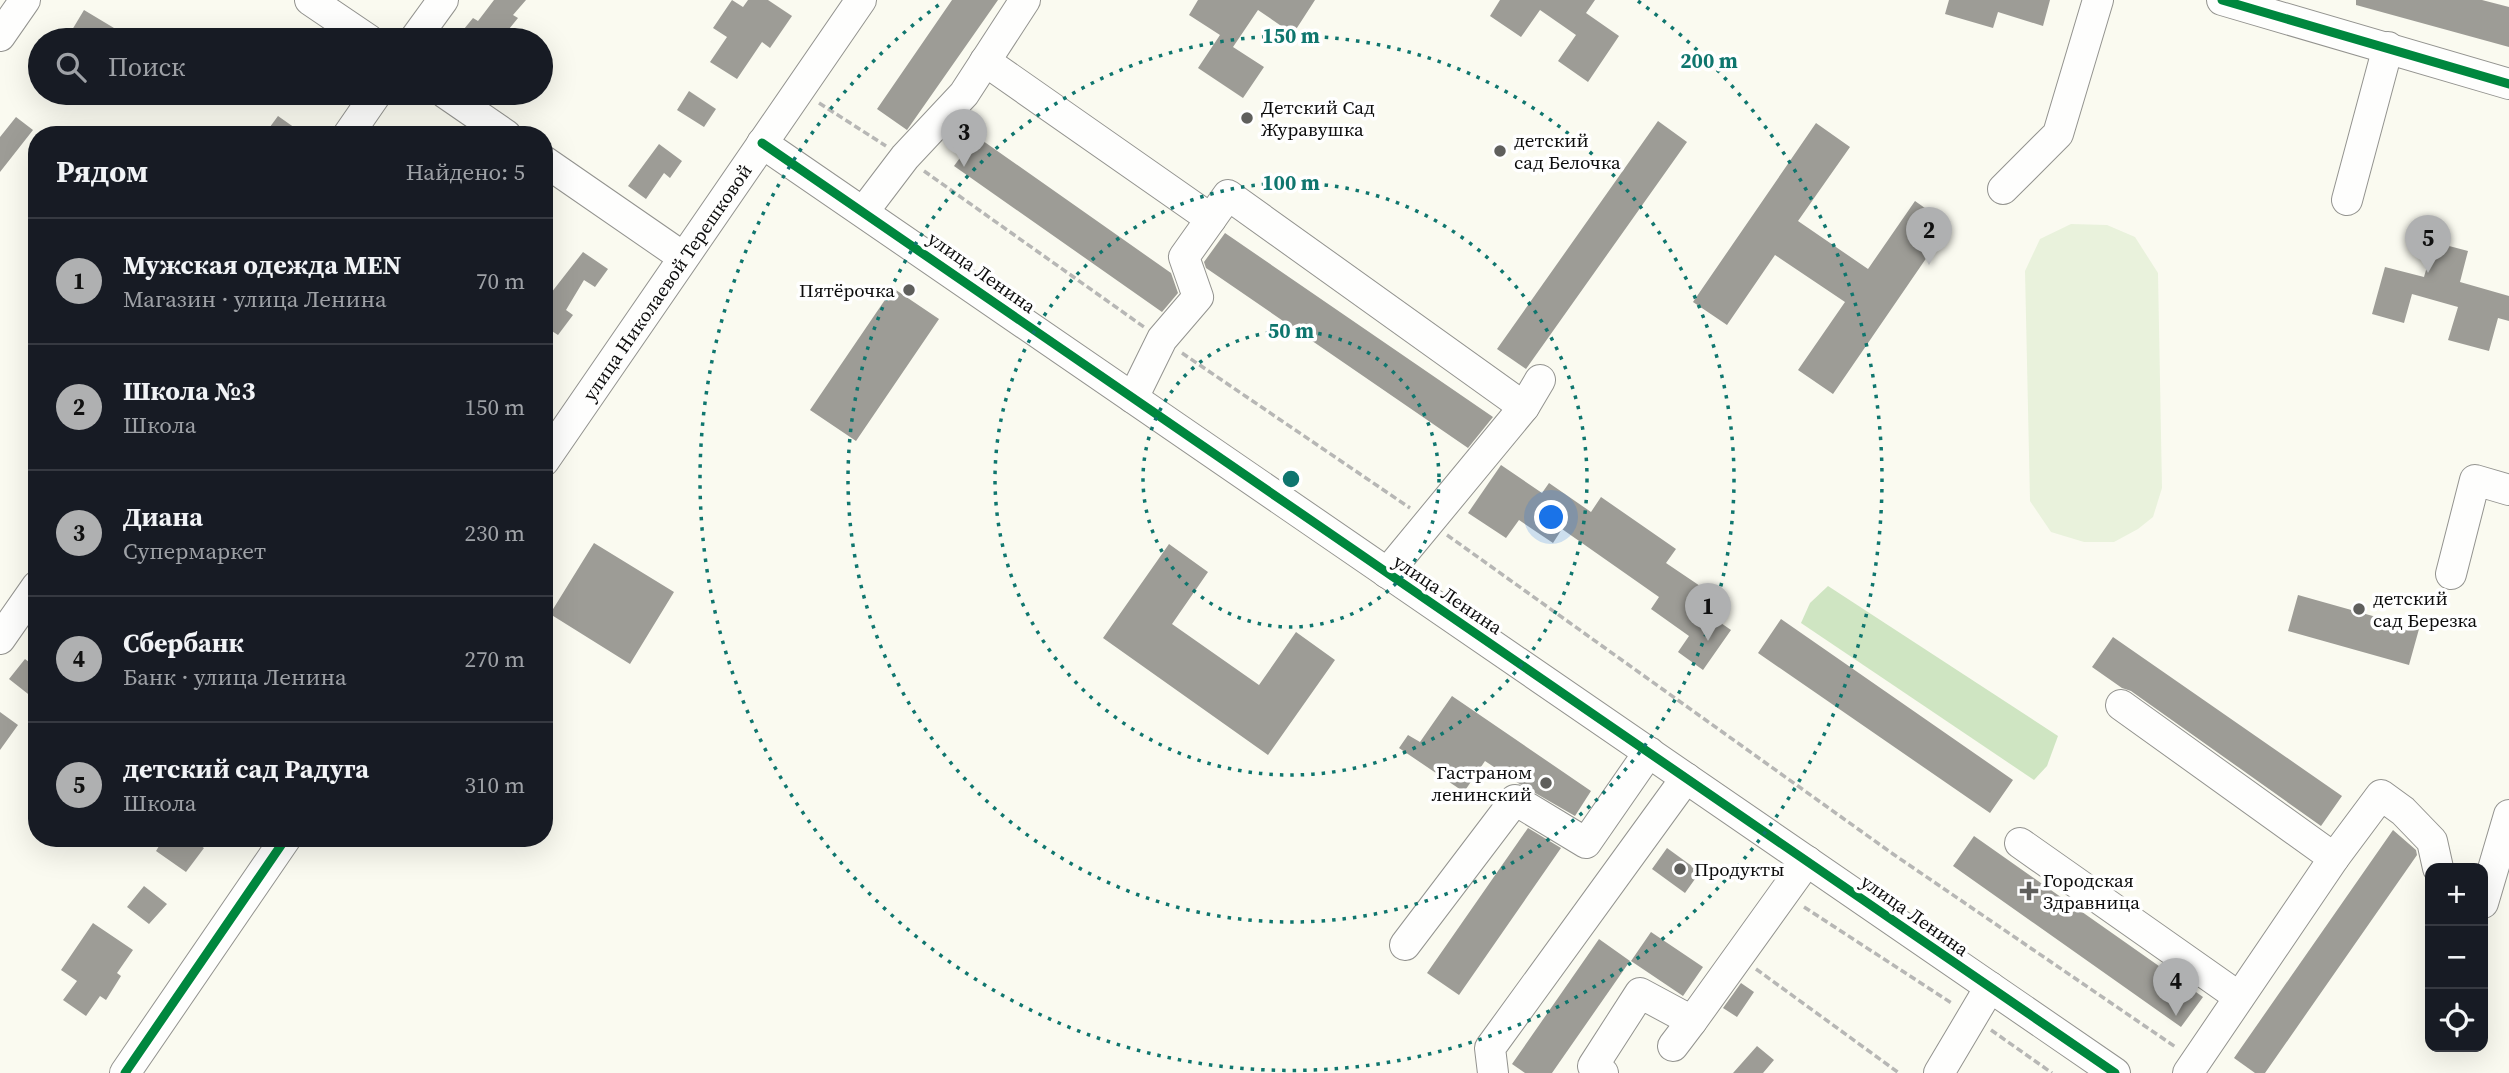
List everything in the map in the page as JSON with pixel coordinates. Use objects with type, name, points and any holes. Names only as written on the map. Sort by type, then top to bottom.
[{"type":"street","points":[[0,36],[25,0]]},
{"type":"street","points":[[310,0],[351,28]]},
{"type":"street","points":[[423,28],[443,0]]},
{"type":"street","name":"улица Николаевой Терешковой","points":[[553,448],[862,0]]},
{"type":"street","points":[[864,211],[905,158],[964,94],[1024,0]]},
{"type":"street","points":[[2003,189],[2057,134],[2098,0]]},
{"type":"street","points":[[2222,0],[2509,84]]},
{"type":"street","points":[[2347,200],[2388,47]]},
{"type":"street","points":[[985,61],[1211,219]]},
{"type":"street","points":[[354,126],[369,105]]},
{"type":"street","points":[[462,105],[493,126]]},
{"type":"street","name":"улица Ленина","points":[[762,143],[2115,1073]]},
{"type":"street","points":[[553,167],[683,257]]},
{"type":"street","points":[[1133,398],[1161,339],[1198,297],[1184,257],[1228,195],[1524,407]]},
{"type":"street","points":[[1387,573],[1524,407],[1540,380]]},
{"type":"street","points":[[2451,574],[2475,480],[2509,490]]},
{"type":"street","points":[[0,639],[28,599]]},
{"type":"street","points":[[2121,705],[2334,858]]},
{"type":"street","points":[[1405,946],[1516,800],[1586,843],[1649,752]]},
{"type":"street","points":[[1493,1073],[1490,1048],[1686,778]]},
{"type":"street","points":[[2192,1067],[2334,858],[2381,795],[2403,811],[2432,841],[2437,863]]},
{"type":"street","points":[[2488,886],[2509,815]]},
{"type":"street","points":[[2020,843],[2239,997]]},
{"type":"street","points":[[125,1073],[280,847]]},
{"type":"street","points":[[1673,1046],[1807,861]]},
{"type":"street","points":[[1939,1073],[1990,988]]},
{"type":"street","points":[[1604,1073],[1593,1066],[1640,993],[1692,1021]]},
{"type":"path","points":[[800,90],[905,158],[1161,339],[1429,521],[2192,1067]]},
{"type":"path","points":[[1783,894],[1972,1017],[2052,1073]]},
{"type":"path","points":[[1738,957],[1899,1073]]},
{"type":"green space","points":[[2071,224],[2107,225],[2135,237],[2158,273],[2162,488],[2153,517],[2114,542],[2084,542],[2051,532],[2030,501],[2025,271],[2040,239]]},
{"type":"green space","points":[[1828,586],[2058,736],[2047,766],[2034,780],[1801,623],[1810,603]]},
{"type":"building","points":[[494,0],[526,0],[513,15],[518,18],[510,28],[465,28],[473,18],[478,21]]},
{"type":"building","points":[[732,0],[743,7],[748,0],[768,0],[792,16],[770,48],[762,42],[737,79],[710,62],[727,37],[713,28]]},
{"type":"building","points":[[952,0],[998,0],[907,130],[877,109]]},
{"type":"building","points":[[1198,0],[1315,0],[1293,34],[1258,10],[1233,47],[1264,67],[1243,98],[1198,68],[1220,35],[1189,15]]},
{"type":"building","points":[[1500,0],[1595,0],[1586,13],[1619,36],[1588,82],[1558,61],[1576,35],[1540,10],[1521,37],[1490,16]]},
{"type":"building","points":[[1949,0],[2050,0],[2043,26],[1998,12],[1993,28],[1945,14]]},
{"type":"building","points":[[2356,0],[2482,0],[2509,7],[2509,47],[2356,5]]},
{"type":"building","points":[[84,10],[114,28],[73,28]]},
{"type":"building","points":[[689,91],[716,109],[704,127],[677,110]]},
{"type":"building","points":[[278,116],[292,126],[271,126]]},
{"type":"building","points":[[16,117],[28,126],[28,136],[0,172],[0,137]]},
{"type":"building","points":[[1658,121],[1687,142],[1526,369],[1497,349]]},
{"type":"building","points":[[1816,123],[1850,147],[1798,221],[1868,269],[1915,201],[1949,225],[1833,394],[1798,370],[1845,302],[1775,255],[1727,325],[1693,302]]},
{"type":"building","points":[[976,136],[1171,273],[1178,293],[1162,312],[954,166]]},
{"type":"building","points":[[659,144],[682,161],[670,178],[664,173],[646,199],[628,186]]},
{"type":"building","points":[[1225,233],[1493,417],[1468,448],[1206,268],[1204,262]]},
{"type":"building","points":[[2434,242],[2468,251],[2460,282],[2509,296],[2509,321],[2498,318],[2489,351],[2448,340],[2458,307],[2412,294],[2404,323],[2372,314],[2385,267],[2424,277]]},
{"type":"building","points":[[583,252],[608,269],[595,287],[584,280],[566,310],[573,315],[558,335],[553,332],[553,290]]},
{"type":"building","points":[[893,288],[939,319],[856,441],[810,410]]},
{"type":"building","points":[[1501,465],[1542,493],[1549,483],[1591,512],[1601,497],[1676,549],[1666,563],[1706,590],[1695,605],[1731,630],[1703,670],[1678,652],[1689,636],[1651,609],[1659,597],[1562,529],[1553,543],[1519,520],[1506,538],[1468,513]]},
{"type":"building","points":[[594,543],[674,592],[630,664],[553,616],[553,609]]},
{"type":"building","points":[[1169,544],[1208,572],[1172,624],[1259,685],[1296,632],[1335,660],[1268,755],[1103,638]]},
{"type":"building","points":[[2298,595],[2419,629],[2409,665],[2288,631]]},
{"type":"building","points":[[1781,619],[2013,780],[1990,813],[1758,653]]},
{"type":"building","points":[[2113,637],[2342,796],[2321,826],[2131,691],[2122,688],[2092,667]]},
{"type":"building","points":[[25,659],[28,661],[28,694],[9,679]]},
{"type":"building","points":[[1452,696],[1591,791],[1575,816],[1485,761],[1464,792],[1399,748],[1408,735],[1420,742]]},
{"type":"building","points":[[0,712],[18,725],[0,750]]},
{"type":"building","points":[[1528,828],[1561,848],[1459,995],[1427,973]]},
{"type":"building","points":[[2393,830],[2416,850],[2417,855],[2265,1073],[2255,1073],[2234,1058]]},
{"type":"building","points":[[1974,836],[2203,997],[2181,1027],[1953,866]]},
{"type":"building","points":[[158,847],[204,848],[186,872],[156,851]]},
{"type":"building","points":[[1667,848],[1700,872],[1685,893],[1652,869]]},
{"type":"building","points":[[144,886],[167,904],[149,924],[127,907]]},
{"type":"building","points":[[93,923],[133,950],[117,973],[121,976],[106,1000],[100,996],[86,1016],[63,1000],[77,981],[61,970]]},
{"type":"building","points":[[1651,932],[1703,967],[1683,996],[1631,961]]},
{"type":"building","points":[[1599,939],[1630,961],[1552,1073],[1525,1073],[1512,1064]]},
{"type":"building","points":[[1741,983],[1754,992],[1737,1017],[1723,1008]]},
{"type":"building","points":[[1757,1046],[1774,1060],[1763,1073],[1733,1073]]},
{"type":"cycle path","points":[[2222,0],[2509,84]]},
{"type":"cycle path","points":[[762,143],[2115,1073]]},
{"type":"cycle path","points":[[125,1073],[280,847]]},
{"type":"place","name":"Детский Сад Журавушка","points":[[1247,118]]},
{"type":"place","name":"детский сад Белочка","points":[[1500,151]]},
{"type":"place","name":"Диана","points":[[964,167]]},
{"type":"place","name":"Школа №3","points":[[1929,265]]},
{"type":"place","name":"детский сад Радуга","points":[[2428,273]]},
{"type":"place","name":"Пятёрочка","points":[[909,290]]},
{"type":"place","name":"детский сад Березка","points":[[2359,609]]},
{"type":"place","name":"Мужская одежда MEN","points":[[1708,641]]},
{"type":"place","name":"Гастраном ленинский","points":[[1546,783]]},
{"type":"place","name":"Продукты","points":[[1680,869]]},
{"type":"place","name":"Городская Здравница","points":[[2029,891]]},
{"type":"place","name":"Сбербанк","points":[[2176,1016]]}]
